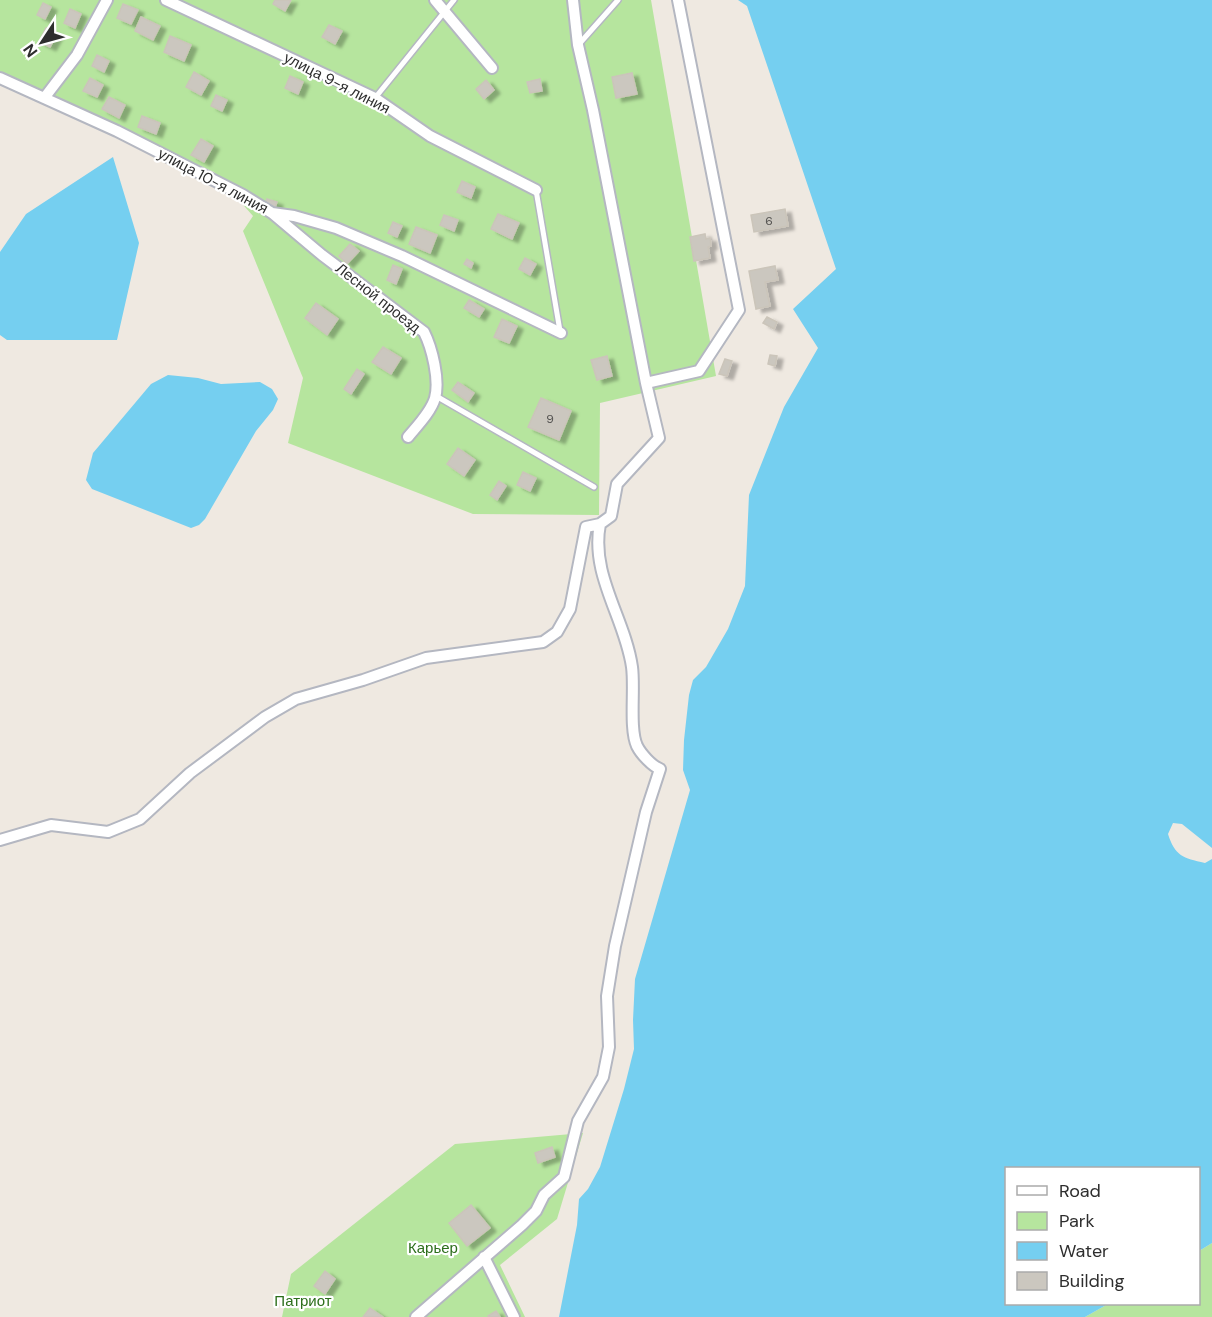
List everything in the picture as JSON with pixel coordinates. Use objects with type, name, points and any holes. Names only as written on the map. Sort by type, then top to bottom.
[{"type":"street","points":[[45,97],[77,55],[107,0]]},
{"type":"street","name":"улица 9-я линия","points":[[166,0],[375,98],[430,136],[536,190]]},
{"type":"street","points":[[435,0],[492,68]]},
{"type":"street","points":[[0,840],[51,825],[108,832],[140,819],[190,773],[265,717],[296,699],[363,680],[426,658],[543,642],[557,632],[570,609],[586,527],[600,524],[611,516],[617,484],[659,438],[645,383],[593,110],[578,45],[573,0]]},
{"type":"street","points":[[645,383],[699,371],[739,310],[678,0]]},
{"type":"street","name":"улица 10-я линия","points":[[0,78],[161,153],[243,195],[272,213],[294,216],[336,228],[423,266],[561,333]]},
{"type":"street","name":"Лесной проезд","points":[[272,213],[322,255],[424,332],[433,360],[436,396]]},
{"type":"street","points":[[408,437],[432,406],[436,396]]},
{"type":"street","points":[[416,1317],[536,1211],[544,1195],[564,1177],[578,1121],[603,1077],[609,1047],[607,996],[615,946],[645,812],[660,769],[655,767],[637,746],[633,711],[632,665],[602,572],[597,541],[600,524]]},
{"type":"street","points":[[484,1257],[514,1317]]},
{"type":"lane","points":[[375,98],[454,0]]},
{"type":"lane","points":[[578,45],[618,0]]},
{"type":"lane","points":[[536,190],[561,333]]},
{"type":"lane","points":[[436,396],[594,487]]},
{"type":"green space","points":[[0,0],[651,0],[716,376],[600,403],[599,515],[473,514],[288,443],[303,378],[243,231],[253,216],[214,172],[0,74]]},
{"type":"green space","name":"Карьер","points":[[583,1133],[557,1219],[500,1265],[525,1317],[282,1317],[291,1274],[455,1144]]},
{"type":"green space","points":[[1212,1243],[1212,1317],[1085,1317],[1106,1305],[1200,1305],[1200,1250]]},
{"type":"water","points":[[738,0],[1212,0],[1212,848],[1182,824],[1173,823],[1168,834],[1177,852],[1181,855],[1205,863],[1212,859],[1212,1243],[1200,1250],[1200,1167],[1005,1167],[1005,1305],[1106,1305],[1085,1317],[559,1317],[577,1225],[579,1199],[588,1189],[600,1167],[624,1089],[634,1049],[635,979],[690,790],[683,770],[689,695],[693,680],[706,667],[728,629],[745,586],[749,495],[784,407],[818,348],[793,309],[836,269],[747,6]]},
{"type":"water","points":[[113,157],[139,243],[117,340],[7,340],[0,335],[0,252],[26,214]]},
{"type":"water","points":[[168,375],[198,378],[221,384],[260,382],[272,389],[278,399],[273,410],[256,431],[205,519],[199,525],[191,528],[92,489],[86,480],[93,453],[151,384]]},
{"type":"building","points":[[275,0],[291,0],[285,11],[273,4]]},
{"type":"building","points":[[43,3],[51,7],[45,19],[37,15]]},
{"type":"building","points":[[123,4],[138,10],[131,24],[117,18]]},
{"type":"building","points":[[70,9],[81,14],[75,28],[64,23]]},
{"type":"building","points":[[141,17],[160,26],[153,40],[135,31]]},
{"type":"building","points":[[329,25],[342,31],[335,44],[322,37]]},
{"type":"building","points":[[46,28],[57,34],[50,47],[39,42]]},
{"type":"building","points":[[170,36],[191,45],[184,61],[164,52]]},
{"type":"building","points":[[97,55],[109,61],[104,72],[92,66]]},
{"type":"building","points":[[194,72],[209,81],[201,95],[186,87]]},
{"type":"building","points":[[632,73],[637,94],[616,98],[612,77]]},
{"type":"building","points":[[290,76],[303,82],[298,94],[285,88]]},
{"type":"building","points":[[90,78],[103,85],[97,97],[83,91]]},
{"type":"building","points":[[540,79],[542,91],[530,93],[527,82]]},
{"type":"building","points":[[486,80],[494,90],[484,99],[476,89]]},
{"type":"building","points":[[216,95],[227,100],[222,111],[211,106]]},
{"type":"building","points":[[109,97],[125,105],[119,118],[102,109]]},
{"type":"building","points":[[142,116],[160,123],[156,134],[138,127]]},
{"type":"building","points":[[201,139],[213,146],[204,162],[191,155]]},
{"type":"building","points":[[462,181],[475,187],[471,198],[457,192]]},
{"type":"building","points":[[267,199],[277,202],[275,208],[265,204]]},
{"type":"building","points":[[785,209],[788,226],[754,232],[751,215]]},
{"type":"building","points":[[498,214],[519,223],[512,239],[491,229]]},
{"type":"building","points":[[444,215],[458,220],[454,231],[440,225]]},
{"type":"building","points":[[393,222],[402,226],[397,237],[388,233]]},
{"type":"building","points":[[416,227],[437,235],[430,253],[409,244]]},
{"type":"building","points":[[705,234],[706,239],[710,238],[711,246],[708,247],[710,258],[694,261],[690,237]]},
{"type":"building","points":[[350,244],[359,251],[347,264],[339,256]]},
{"type":"building","points":[[525,258],[536,264],[530,275],[519,269]]},
{"type":"building","points":[[467,259],[473,263],[471,268],[464,264]]},
{"type":"building","points":[[393,265],[402,269],[396,284],[387,280]]},
{"type":"building","points":[[775,266],[778,280],[765,282],[770,306],[756,309],[749,271]]},
{"type":"building","points":[[469,300],[484,309],[479,317],[464,308]]},
{"type":"building","points":[[316,303],[338,319],[327,335],[305,318]]},
{"type":"building","points":[[767,317],[777,322],[774,329],[763,323]]},
{"type":"building","points":[[502,319],[517,326],[509,343],[494,337]]},
{"type":"building","points":[[383,347],[401,358],[391,374],[372,362]]},
{"type":"building","points":[[770,355],[777,356],[775,366],[768,364]]},
{"type":"building","points":[[607,356],[612,376],[597,380],[591,360]]},
{"type":"building","points":[[725,359],[732,361],[727,376],[719,374]]},
{"type":"building","points":[[357,369],[364,374],[351,394],[344,389]]},
{"type":"building","points":[[458,382],[474,393],[468,402],[452,390]]},
{"type":"building","points":[[541,398],[571,411],[559,440],[528,427]]},
{"type":"building","points":[[458,448],[475,460],[464,476],[447,464]]},
{"type":"building","points":[[523,472],[536,478],[530,491],[517,485]]},
{"type":"building","points":[[499,481],[506,486],[497,500],[490,495]]},
{"type":"building","points":[[552,1147],[555,1157],[538,1163],[535,1153]]},
{"type":"building","points":[[471,1205],[490,1228],[467,1246],[449,1223]]},
{"type":"building","points":[[325,1271],[335,1279],[325,1294],[314,1286]]},
{"type":"building","points":[[370,1308],[383,1317],[363,1317]]},
{"type":"building","points":[[496,1311],[500,1317],[488,1316]]},
{"type":"park label","name":"Патриот","points":[[303,1301]]}]
